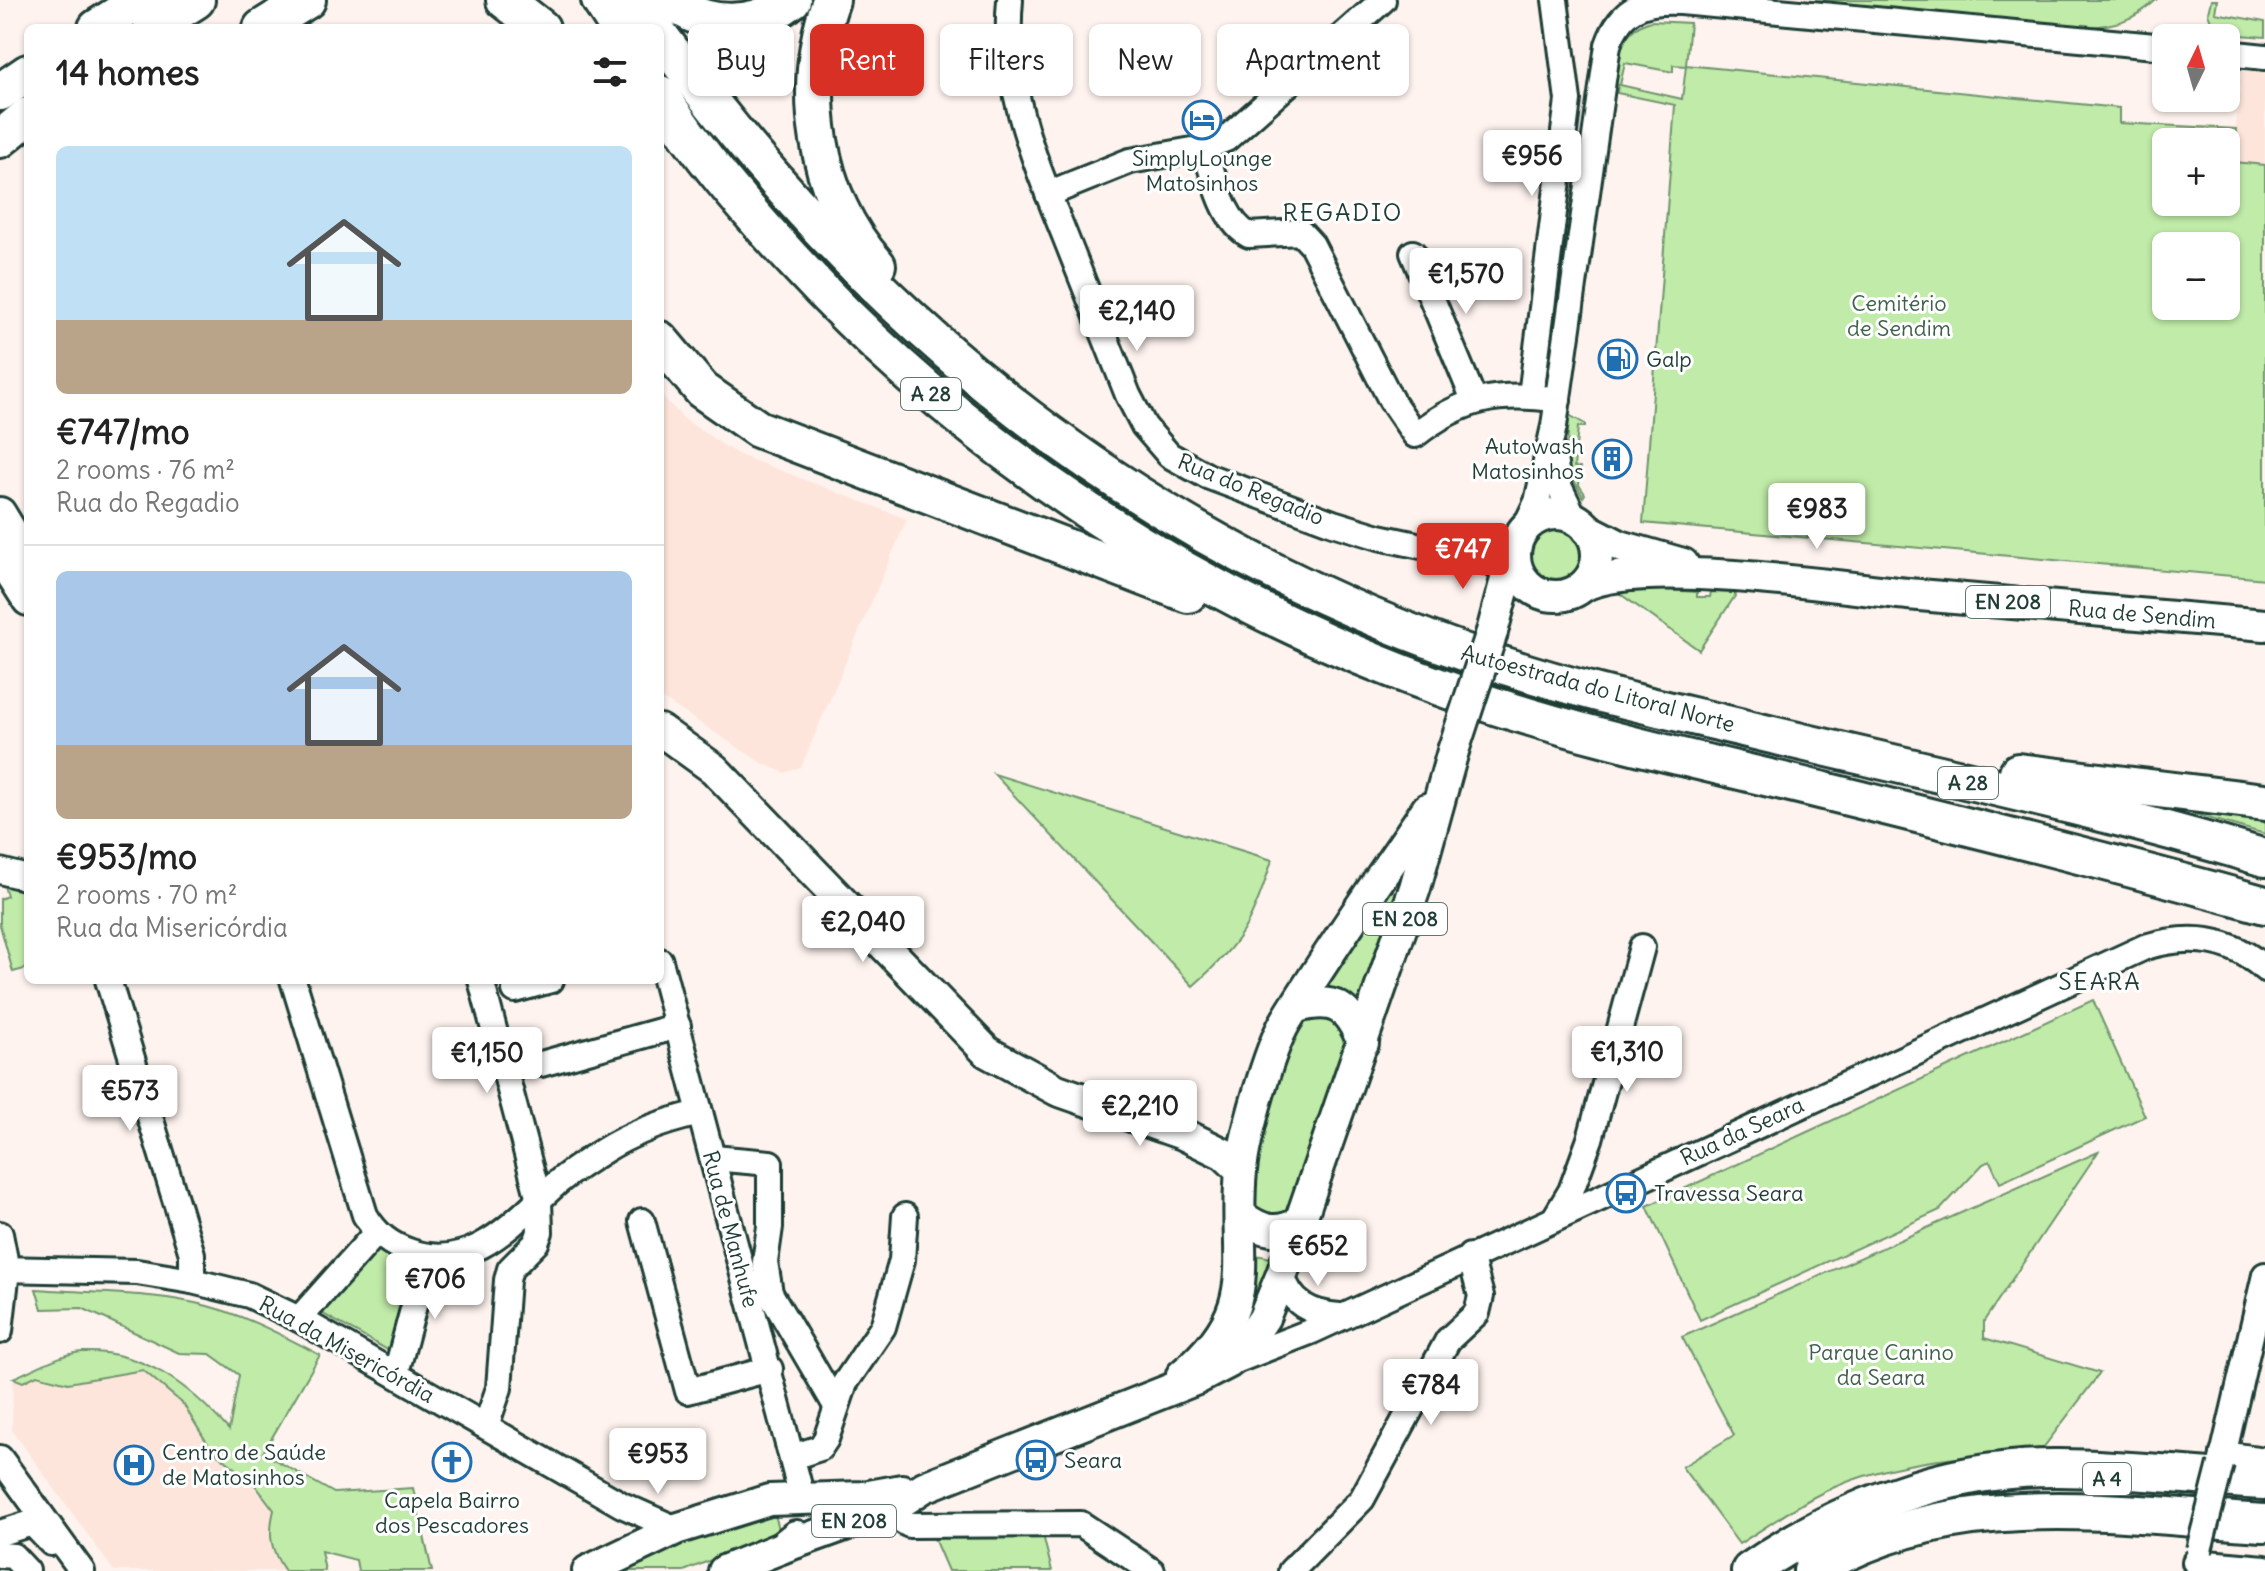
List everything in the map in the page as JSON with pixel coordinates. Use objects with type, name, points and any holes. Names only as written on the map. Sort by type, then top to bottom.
[{"type":"highway","points":[[106,24],[142,9],[196,0]]},
{"type":"highway","points":[[268,24],[307,0]]},
{"type":"highway","points":[[505,0],[536,24]]},
{"type":"highway","points":[[600,0],[615,24]]},
{"type":"highway","points":[[634,0],[651,24]]},
{"type":"highway","points":[[671,0],[697,16],[735,22],[771,14],[792,0]]},
{"type":"highway","points":[[831,0],[821,34],[816,77],[816,117],[824,166],[833,192],[856,237],[874,262],[907,296],[903,314]]},
{"type":"highway","name":"Autoestrada do Litoral Norte","points":[[664,41],[768,176],[903,314],[963,368],[1052,438],[1150,504],[1244,557],[1345,605],[1458,650],[1534,675],[2121,819],[2265,858]]},
{"type":"highway","points":[[0,92],[24,76]]},
{"type":"highway","name":"Autoestrada do Litoral Norte","points":[[664,100],[689,136],[774,239],[843,313],[910,376],[990,442],[1088,512],[1190,574],[1269,616],[1432,684],[1563,726],[2265,905]]},
{"type":"highway","points":[[0,139],[24,119]]},
{"type":"highway","points":[[0,157],[24,145]]},
{"type":"highway","points":[[664,345],[702,390],[758,429],[1228,610],[1269,616]]},
{"type":"highway","points":[[1670,710],[1991,769],[2265,802]]},
{"type":"highway","points":[[2211,890],[2265,915]]},
{"type":"highway","points":[[1750,1571],[1791,1544],[1857,1509],[1949,1481],[2005,1470],[2057,1468],[2265,1481]]},
{"type":"highway","name":"A 4","points":[[1949,1481],[2042,1475],[2265,1494]]},
{"type":"highway","points":[[1812,1571],[1881,1537],[1946,1518],[2011,1511],[2073,1511],[2265,1536]]},
{"type":"highway","name":"A 4","points":[[2073,1511],[2265,1523]]},
{"type":"main road","points":[[0,513],[24,552]]},
{"type":"main road","points":[[1439,792],[1518,550],[1542,516],[1564,515],[1581,524],[1597,552],[1596,565],[1583,586],[1561,596],[1548,595],[1537,592],[1518,550]]},
{"type":"main road","name":"Rua de Sendim","points":[[1581,524],[1601,539],[1644,555],[1751,579]]},
{"type":"main road","points":[[0,556],[24,594]]},
{"type":"main road","name":"Rua de Sendim","points":[[1583,586],[1616,576],[1633,575],[1751,579],[2265,625]]},
{"type":"main road","points":[[1492,632],[1519,602],[1548,595]]},
{"type":"main road","points":[[664,733],[714,769],[987,1052],[1057,1090],[1183,1134],[1224,1154],[1241,1170]]},
{"type":"main road","name":"EN 208","points":[[781,1548],[892,1508],[924,1487],[1154,1395],[1216,1343],[1232,1315],[1241,1281],[1241,1170],[1253,1111],[1284,1023],[1439,792]]},
{"type":"main road","name":"EN 208","points":[[1228,1363],[1242,1351],[1264,1318],[1282,1274],[1415,888],[1439,792]]},
{"type":"main road","points":[[1297,1007],[1323,1002],[1336,1005],[1356,1025],[1363,1043]]},
{"type":"main road","points":[[1183,1134],[1221,1132],[1243,1123],[1253,1111]]},
{"type":"main road","points":[[1241,1216],[1264,1231],[1279,1232],[1301,1222]]},
{"type":"main road","name":"EN 208","points":[[1241,1281],[1248,1304],[1264,1318]]},
{"type":"main road","points":[[1154,1395],[1228,1363]]},
{"type":"main road","name":"EN 208","points":[[802,1497],[863,1497],[924,1487]]},
{"type":"main road","points":[[589,1571],[629,1549],[676,1529],[769,1500],[802,1497],[805,1518],[801,1529],[781,1548],[724,1571]]},
{"type":"street","name":"Rua do Regadio","points":[[1010,0],[1007,30],[1016,99],[1027,142],[1128,395],[1144,426],[1169,455],[1207,476],[1333,523],[1436,549],[1473,567],[1483,577],[1489,590],[1492,632]]},
{"type":"street","points":[[1048,194],[1130,161],[1204,148],[1226,139],[1383,0]]},
{"type":"street","points":[[1531,396],[1568,100],[1555,0]]},
{"type":"street","points":[[1518,550],[1537,502],[1554,426],[1608,45],[1619,21],[1641,4],[1681,2],[2152,46]]},
{"type":"street","points":[[2240,54],[2265,57]]},
{"type":"street","points":[[1204,148],[1223,201],[1242,232],[1249,235],[1300,232],[1312,245],[1391,400],[1415,435],[1438,418],[1474,400],[1531,396],[1558,400]]},
{"type":"street","points":[[1413,253],[1474,400]]},
{"type":"street","points":[[1554,426],[1554,472],[1581,524]]},
{"type":"street","name":"Rua do Regadio","points":[[1436,549],[1484,547],[1518,550]]},
{"type":"street","name":"Rua do Regadio","points":[[1436,549],[1518,550]]},
{"type":"street","points":[[0,871],[24,877]]},
{"type":"street","name":"Rua da Seara","points":[[1228,1363],[1312,1331],[2099,966],[2165,941],[2197,939],[2237,949],[2265,969]]},
{"type":"street","points":[[1556,1216],[1571,1191],[1590,1139],[1642,947]]},
{"type":"street","name":"Rua de Manhufe","points":[[664,975],[802,1497]]},
{"type":"street","points":[[109,984],[192,1254],[192,1281]]},
{"type":"street","points":[[294,984],[365,1215],[376,1233],[402,1249],[427,1257],[472,1252],[495,1240],[561,1180],[626,1138],[662,1123],[700,1113]]},
{"type":"street","points":[[482,984],[539,1200],[540,1232],[536,1243],[510,1269],[499,1388],[486,1426]]},
{"type":"street","points":[[515,990],[537,984]]},
{"type":"street","points":[[541,1064],[678,1026]]},
{"type":"street","points":[[713,1158],[770,1163],[770,1227],[765,1262],[770,1293],[836,1406]]},
{"type":"street","points":[[792,1457],[820,1448],[845,1383],[883,1327],[902,1260],[905,1216]]},
{"type":"street","points":[[642,1221],[688,1391],[770,1369]]},
{"type":"street","points":[[299,1319],[376,1233]]},
{"type":"street","points":[[0,1234],[4,1270],[0,1331]]},
{"type":"street","points":[[1291,1571],[1362,1499],[1448,1340],[1477,1313],[1481,1296],[1470,1256]]},
{"type":"street","points":[[396,1373],[427,1257]]},
{"type":"street","name":"Rua da Misericórdia","points":[[4,1270],[137,1272],[249,1295],[396,1373],[622,1505],[676,1529]]},
{"type":"street","points":[[1282,1274],[1285,1286],[1299,1304],[1315,1312],[1340,1316]]},
{"type":"street","points":[[2265,1275],[2258,1342],[2222,1459],[2196,1561],[2265,1568]]},
{"type":"street","points":[[1264,1318],[1291,1330],[1312,1331]]},
{"type":"street","points":[[0,1458],[82,1571]]},
{"type":"street","points":[[2222,1459],[2265,1460]]},
{"type":"street","points":[[622,1505],[630,1522],[629,1549]]},
{"type":"street","points":[[892,1508],[894,1516],[909,1525],[1081,1524],[1131,1563],[1152,1571]]},
{"type":"street","points":[[0,1533],[27,1523],[37,1525],[71,1571]]},
{"type":"street","points":[[0,1555],[13,1556],[27,1571]]},
{"type":"shaded area","points":[[2241,71],[2265,73],[2265,165],[2240,163],[2240,128],[2236,128],[2237,112],[2240,112]]},
{"type":"shaded area","points":[[664,398],[684,419],[737,454],[907,519],[801,767],[785,773],[762,763],[664,700]]},
{"type":"shaded area","name":"Centro de Saúde de Matosinhos","points":[[143,1369],[183,1404],[211,1449],[252,1481],[274,1510],[269,1531],[274,1556],[285,1571],[114,1571],[12,1430],[13,1378],[23,1382],[37,1375],[68,1383]]},
{"type":"green space","points":[[1780,0],[2156,0],[2124,21],[2085,27]]},
{"type":"green space","points":[[2211,0],[2217,0],[2215,13],[2265,22],[2265,37],[2240,35],[2240,24],[2212,24],[2208,13]]},
{"type":"green space","name":"Cemitério de Sendim","points":[[1651,21],[1690,23],[1686,65],[2119,108],[2119,123],[2216,128],[2152,128],[2152,216],[2240,216],[2240,163],[2265,165],[2265,579],[1643,523],[1675,105],[1617,93],[1618,85],[1614,83],[1617,63],[1622,45],[1632,31]],"holes":[[[1625,63],[1673,72],[1673,65],[1686,66],[1682,99],[1620,85]]]},
{"type":"green space","points":[[1569,415],[1585,424],[1585,427],[1578,427],[1574,467],[1580,468],[1579,485],[1585,494],[1583,497],[1566,466]]},
{"type":"green space","points":[[1555,529],[1573,537],[1581,555],[1573,573],[1555,581],[1537,573],[1529,555],[1537,537]]},
{"type":"green space","points":[[1609,586],[1697,592],[1697,597],[1710,597],[1711,592],[1737,593],[1699,650]]},
{"type":"green space","points":[[994,774],[1272,860],[1259,899],[1244,930],[1223,957],[1193,986]]},
{"type":"green space","points":[[2136,798],[2265,812],[2265,834]]},
{"type":"green space","points":[[3,882],[24,886],[24,969],[13,972],[0,925],[0,899],[7,896]]},
{"type":"green space","points":[[1388,889],[1404,895],[1362,1020],[1317,996]]},
{"type":"green space","points":[[2093,1000],[2145,1116],[2000,1183],[1990,1161],[1983,1164],[1940,1210],[1700,1320],[1647,1206]]},
{"type":"green space","points":[[1332,1017],[1348,1043],[1288,1218],[1257,1214],[1251,1195],[1255,1147],[1294,1026],[1302,1018]]},
{"type":"green space","name":"Parque Canino da Seara","points":[[2098,1152],[1984,1321],[1984,1338],[2100,1373],[2040,1452],[1952,1458],[1866,1475],[1812,1498],[1739,1544],[1682,1467],[1734,1435],[1682,1337]]},
{"type":"green space","points":[[379,1247],[414,1262],[393,1353],[318,1311]]},
{"type":"green space","points":[[1250,1254],[1277,1259],[1259,1306],[1250,1290]]},
{"type":"green space","points":[[36,1289],[136,1295],[195,1303],[243,1318],[320,1355],[263,1453],[334,1493],[413,1488],[432,1571],[358,1571],[356,1560],[321,1551],[325,1571],[285,1571],[272,1542],[274,1510],[252,1481],[211,1449],[183,1404],[143,1370],[68,1383],[37,1375],[23,1382],[13,1378],[74,1353],[126,1357],[146,1364],[182,1385],[229,1430],[239,1375],[210,1354],[179,1353],[82,1308],[42,1309]]},
{"type":"green space","points":[[768,1514],[775,1515],[779,1529],[773,1535],[684,1571],[622,1571],[672,1545]]},
{"type":"green space","points":[[1040,1523],[1052,1571],[948,1571],[932,1534]]},
{"type":"place","name":"SimplyLounge Matosinhos","points":[[1202,120]]},
{"type":"place","name":"Galp","points":[[1618,359]]},
{"type":"place","name":"Autowash Matosinhos","points":[[1612,459]]},
{"type":"place","name":"Travessa Seara","points":[[1626,1193]]},
{"type":"place","name":"Seara","points":[[1036,1460]]},
{"type":"place","name":"Capela Bairro dos Pescadores","points":[[452,1462]]},
{"type":"place","name":"Centro de Saúde de Matosinhos","points":[[134,1465]]},
{"type":"district","name":"REGADIO","points":[[1343,213]]},
{"type":"district","name":"SEARA","points":[[2100,982]]}]
